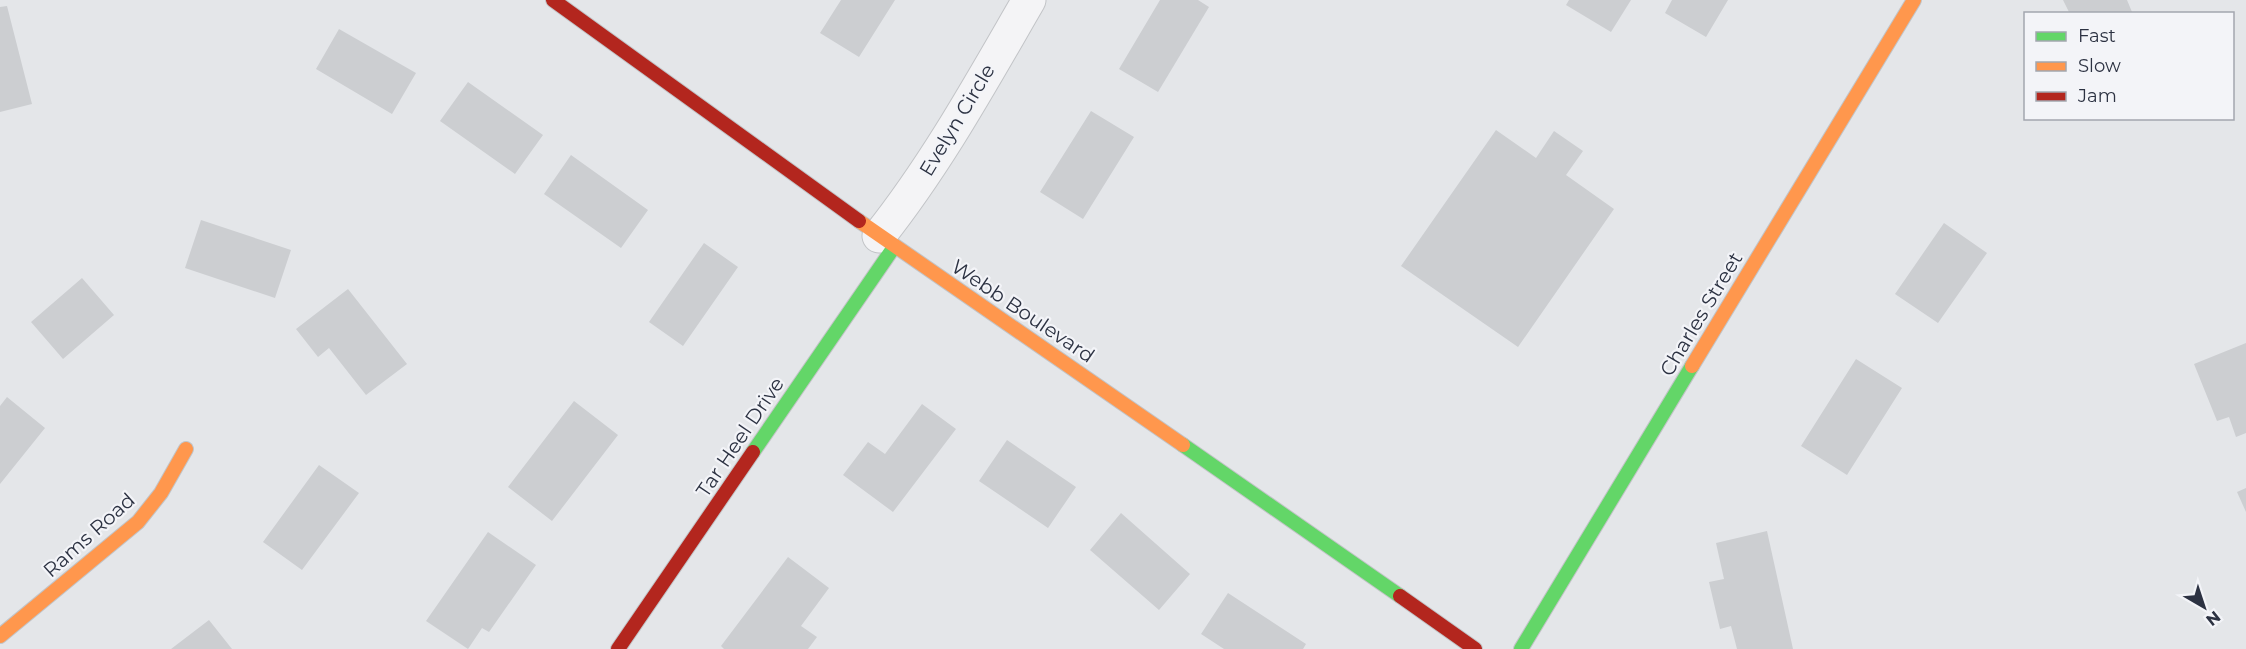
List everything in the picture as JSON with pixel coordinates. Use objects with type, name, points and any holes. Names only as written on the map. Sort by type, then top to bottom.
[{"type":"street","name":"Webb Boulevard","points":[[553,0],[886,242],[1102,388],[1475,649]]},
{"type":"street","name":"Evelyn Circle","points":[[886,242],[909,198],[955,128],[1029,0]]},
{"type":"street","name":"Charles Street","points":[[1521,649],[1914,0]]},
{"type":"street","name":"Tar Heel Drive","points":[[618,649],[886,242]]},
{"type":"street","name":"Rams Road","points":[[0,636],[138,522],[161,494],[186,449]]},
{"type":"building","points":[[841,0],[895,0],[859,57],[820,33]]},
{"type":"building","points":[[1160,0],[1198,0],[1209,7],[1158,92],[1119,69]]},
{"type":"building","points":[[1569,0],[1631,0],[1611,32],[1566,5]]},
{"type":"building","points":[[1672,0],[1728,0],[1706,37],[1665,13]]},
{"type":"building","points":[[2063,0],[2127,0],[2132,12],[2069,12]]},
{"type":"building","points":[[7,6],[32,104],[0,112],[0,7]]},
{"type":"building","points":[[339,29],[416,73],[392,114],[316,69]]},
{"type":"building","points":[[468,82],[543,135],[515,174],[440,121]]},
{"type":"building","points":[[1091,111],[1134,137],[1083,219],[1040,192]]},
{"type":"building","points":[[1496,130],[1536,158],[1554,131],[1583,151],[1566,175],[1614,209],[1518,347],[1401,266]]},
{"type":"building","points":[[571,155],[648,210],[621,248],[544,194]]},
{"type":"building","points":[[201,220],[291,250],[275,298],[185,268]]},
{"type":"building","points":[[1944,223],[1987,253],[1938,323],[1895,294]]},
{"type":"building","points":[[704,243],[738,267],[683,346],[649,322]]},
{"type":"building","points":[[82,278],[114,315],[63,359],[31,322]]},
{"type":"building","points":[[348,289],[407,364],[366,395],[329,348],[318,357],[296,329]]},
{"type":"building","points":[[2246,343],[2246,433],[2236,437],[2229,417],[2217,421],[2194,364]]},
{"type":"building","points":[[1856,359],[1902,388],[1847,475],[1801,446]]},
{"type":"building","points":[[7,397],[45,428],[0,484],[0,406]]},
{"type":"building","points":[[574,401],[618,435],[552,521],[508,487]]},
{"type":"building","points":[[922,404],[956,429],[893,512],[843,475],[868,442],[885,454]]},
{"type":"building","points":[[1007,440],[1076,487],[1048,528],[979,481]]},
{"type":"building","points":[[319,465],[359,493],[302,570],[263,542]]},
{"type":"building","points":[[2246,488],[2246,512],[2237,492]]},
{"type":"building","points":[[1121,513],[1190,574],[1159,610],[1090,550]]},
{"type":"building","points":[[1767,531],[1793,649],[1737,649],[1731,626],[1720,629],[1709,582],[1724,579],[1716,543]]},
{"type":"building","points":[[488,532],[536,565],[489,632],[482,628],[468,649],[426,621]]},
{"type":"building","points":[[788,557],[829,588],[801,626],[817,637],[808,649],[724,649],[721,646]]},
{"type":"building","points":[[1228,593],[1306,644],[1303,649],[1224,649],[1201,634]]},
{"type":"building","points":[[209,620],[232,649],[171,649]]},
{"type":"traffic: fast","points":[[753,452],[894,247]]},
{"type":"traffic: fast","points":[[1521,649],[1692,366]]},
{"type":"traffic: fast","points":[[1183,445],[1400,596]]},
{"type":"traffic: slow","points":[[1692,366],[1914,0]]},
{"type":"traffic: slow","points":[[859,221],[1183,445]]},
{"type":"traffic: slow","points":[[0,636],[138,522],[161,493],[186,449]]},
{"type":"traffic: jam","points":[[553,0],[859,221]]},
{"type":"traffic: jam","points":[[618,649],[753,452]]},
{"type":"traffic: jam","points":[[1400,596],[1475,649]]}]
